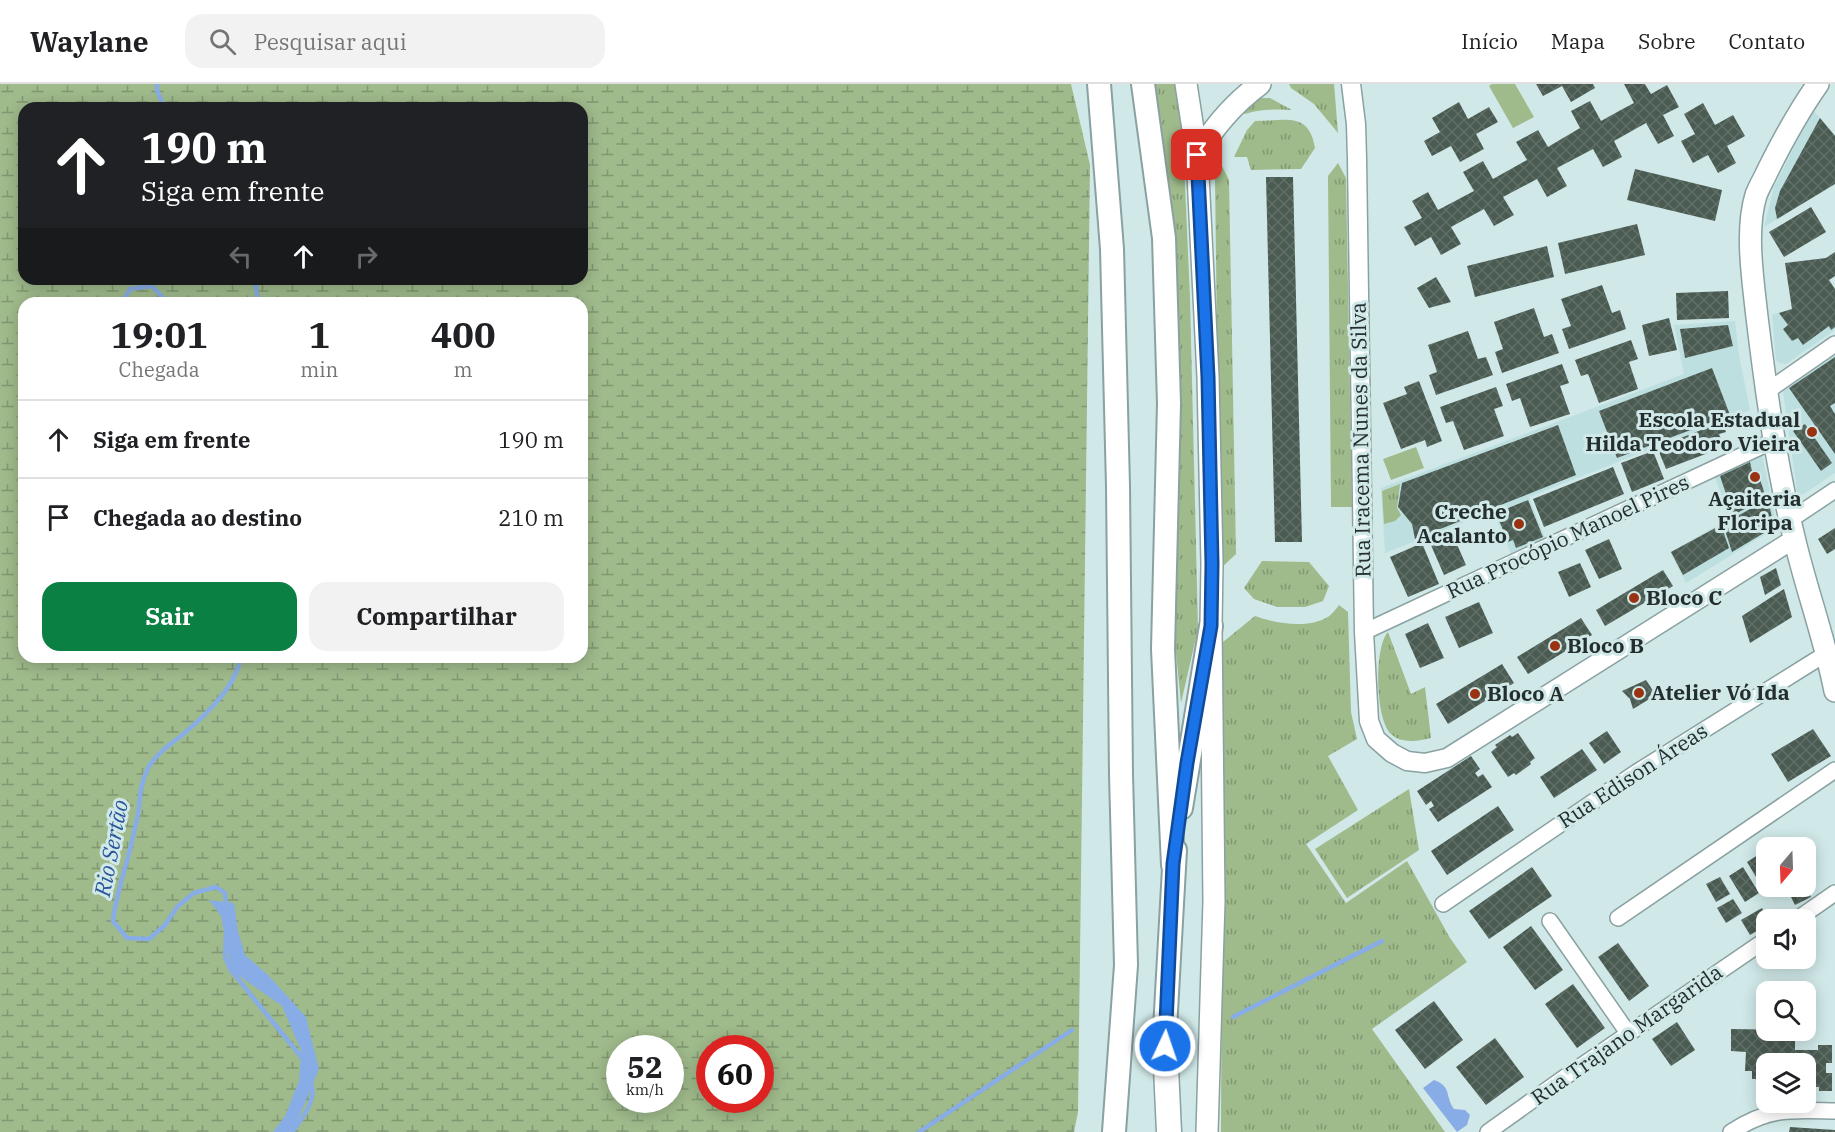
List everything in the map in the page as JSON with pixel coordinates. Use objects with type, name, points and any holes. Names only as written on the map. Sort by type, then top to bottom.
[{"type":"highway","points":[[1165,1046],[1169,1132]]},
{"type":"main road","points":[[1143,84],[1164,238],[1169,403],[1163,649],[1173,864],[1165,1046],[1157,1132]]},
{"type":"main road","points":[[1186,84],[1197,155],[1208,377],[1212,564],[1214,901],[1207,1132]]},
{"type":"main road","points":[[1197,155],[1212,130],[1235,103],[1260,84]]},
{"type":"main road","points":[[1818,84],[1779,146],[1756,194],[1751,244],[1773,441],[1792,530],[1832,671]]},
{"type":"main road","points":[[1104,90],[1112,249],[1118,462],[1121,774],[1126,965],[1114,1132]]},
{"type":"main road","points":[[1173,864],[1187,763],[1211,626]]},
{"type":"street","name":"Rua Iracema Nunes da Silva","points":[[1352,88],[1357,159],[1364,632],[1369,721],[1376,739],[1392,753],[1407,761],[1425,763],[1447,758],[1792,530]]},
{"type":"street","points":[[1766,392],[1835,344]]},
{"type":"street","name":"Rua Procópio Manoel Pires","points":[[1364,632],[1773,441]]},
{"type":"street","points":[[1792,530],[1835,489]]},
{"type":"street","name":"Rua Edison Áreas","points":[[1443,904],[1636,772],[1832,671]]},
{"type":"street","points":[[1618,918],[1835,771]]},
{"type":"street","points":[[1812,909],[1835,893]]},
{"type":"street","points":[[1550,921],[1628,1034]]},
{"type":"street","name":"Rua Trajano Margarida","points":[[1488,1132],[1756,947]]},
{"type":"street","points":[[1731,1132],[1751,1119],[1774,1111],[1835,1111]]},
{"type":"shaded area","points":[[1813,110],[1835,135],[1835,184],[1764,227],[1774,187]]},
{"type":"shaded area","points":[[1835,294],[1835,330],[1786,364],[1779,363],[1776,360],[1772,315]]},
{"type":"shaded area","points":[[1735,321],[1750,410],[1529,497],[1545,538],[1511,554],[1493,511],[1385,553],[1381,488],[1684,374],[1674,325]]},
{"type":"shaded area","name":"Escola Estadual Hilda Teodoro Vieira","points":[[1835,354],[1835,473],[1798,498],[1783,391]]},
{"type":"shaded area","points":[[1762,454],[1777,527],[1686,583],[1670,552],[1729,519],[1715,477]]},
{"type":"green space","points":[[0,84],[1071,84],[1090,165],[1078,1112],[1074,1132],[0,1132]]},
{"type":"green space","points":[[1151,84],[1176,84],[1183,139],[1190,298],[1198,629],[1181,703],[1171,602]]},
{"type":"green space","points":[[1289,84],[1334,84],[1338,133],[1314,104],[1291,88]]},
{"type":"green space","points":[[1515,84],[1534,117],[1513,128],[1489,86]]},
{"type":"green space","points":[[1256,98],[1270,98],[1292,110],[1268,110],[1245,114],[1241,111]]},
{"type":"green space","points":[[1255,121],[1294,121],[1307,128],[1315,148],[1301,169],[1251,170],[1247,157],[1234,157],[1247,130]]},
{"type":"green space","points":[[1218,158],[1229,180],[1236,554],[1220,569],[1215,178]]},
{"type":"green space","points":[[1338,163],[1346,178],[1352,507],[1331,507],[1328,176]]},
{"type":"green space","points":[[1416,447],[1424,468],[1391,480],[1383,459]]},
{"type":"green space","points":[[1400,484],[1397,508],[1401,515],[1395,521],[1384,524],[1382,491]]},
{"type":"green space","points":[[1262,561],[1309,562],[1329,586],[1323,601],[1305,607],[1277,607],[1254,599],[1244,588]]},
{"type":"green space","points":[[1339,605],[1348,612],[1351,712],[1357,739],[1328,756],[1358,810],[1306,844],[1346,903],[1407,861],[1450,938],[1467,962],[1372,1029],[1445,1132],[1221,1132],[1223,642],[1255,616],[1281,623],[1309,623],[1328,617]]},
{"type":"green space","points":[[1388,632],[1411,694],[1425,687],[1431,738],[1416,741],[1400,739],[1391,734],[1386,726],[1379,699],[1378,683],[1380,652]]},
{"type":"green space","points":[[1409,789],[1419,850],[1347,898],[1315,849]]},
{"type":"water","points":[[209,900],[234,903],[238,931],[245,955],[268,975],[306,1017],[319,1069],[293,1132],[273,1132],[285,1116],[299,1081],[301,1050],[282,1006],[231,970],[221,916]]},
{"type":"water","points":[[1434,1080],[1440,1082],[1446,1089],[1454,1109],[1465,1110],[1470,1115],[1467,1125],[1457,1132],[1423,1088]]},
{"type":"building","points":[[1536,84],[1593,84],[1595,88],[1571,102],[1562,86],[1543,96]]},
{"type":"building","points":[[1624,84],[1645,84],[1651,94],[1667,85],[1679,107],[1663,115],[1674,136],[1658,144],[1646,123],[1614,141],[1622,157],[1603,167],[1593,149],[1557,168],[1567,186],[1547,197],[1537,179],[1503,197],[1514,215],[1494,226],[1484,209],[1451,227],[1461,244],[1441,255],[1431,237],[1415,246],[1404,227],[1422,218],[1412,201],[1428,192],[1438,210],[1474,191],[1463,172],[1483,161],[1493,179],[1527,160],[1516,142],[1538,130],[1548,147],[1580,128],[1571,111],[1590,101],[1601,121],[1634,103]]},
{"type":"building","points":[[1459,102],[1468,119],[1489,107],[1498,122],[1476,134],[1484,149],[1460,162],[1451,146],[1432,156],[1424,141],[1440,132],[1432,118]]},
{"type":"building","points":[[1703,103],[1715,125],[1733,115],[1745,136],[1727,146],[1736,163],[1718,173],[1708,155],[1693,163],[1681,141],[1695,134],[1684,114]]},
{"type":"building","points":[[1820,118],[1835,136],[1835,184],[1777,219],[1775,208],[1780,191]]},
{"type":"building","points":[[1635,169],[1722,190],[1715,221],[1627,200]]},
{"type":"building","points":[[1266,177],[1293,177],[1302,542],[1275,542]]},
{"type":"building","points":[[1811,207],[1826,232],[1784,257],[1769,232]]},
{"type":"building","points":[[1637,224],[1645,255],[1565,274],[1558,243]]},
{"type":"building","points":[[1547,246],[1554,277],[1475,297],[1467,266]]},
{"type":"building","points":[[1835,252],[1835,276],[1829,280],[1835,289],[1835,327],[1831,330],[1829,326],[1803,345],[1798,338],[1792,341],[1783,329],[1788,325],[1779,313],[1792,309],[1785,263],[1826,258]]},
{"type":"building","points":[[1436,277],[1451,302],[1429,308],[1417,288]]},
{"type":"building","points":[[1602,285],[1612,313],[1620,310],[1626,329],[1569,349],[1562,329],[1571,326],[1561,299]]},
{"type":"building","points":[[1728,291],[1729,318],[1677,320],[1676,293]]},
{"type":"building","points":[[1534,308],[1544,337],[1552,334],[1559,353],[1502,373],[1495,352],[1503,349],[1494,322]]},
{"type":"building","points":[[1669,318],[1677,350],[1649,356],[1642,325]]},
{"type":"building","points":[[1728,325],[1733,346],[1685,358],[1680,329]]},
{"type":"building","points":[[1468,331],[1478,359],[1486,357],[1493,375],[1436,395],[1429,375],[1437,372],[1428,345]]},
{"type":"building","points":[[1631,340],[1638,359],[1629,362],[1638,389],[1599,403],[1588,374],[1581,376],[1575,360]]},
{"type":"building","points":[[1835,357],[1835,403],[1830,406],[1835,414],[1835,454],[1789,388]]},
{"type":"building","points":[[1562,364],[1569,383],[1560,386],[1570,414],[1530,427],[1520,398],[1512,401],[1506,384]]},
{"type":"building","points":[[1712,368],[1730,415],[1617,458],[1599,411]]},
{"type":"building","points":[[1419,381],[1442,441],[1427,447],[1425,440],[1401,449],[1383,403],[1407,394],[1404,387]]},
{"type":"building","points":[[1496,387],[1503,406],[1494,409],[1504,436],[1464,450],[1453,421],[1446,423],[1440,407]]},
{"type":"building","points":[[1722,422],[1726,432],[1719,434],[1724,447],[1666,469],[1657,447]]},
{"type":"building","points":[[1805,424],[1832,463],[1821,471],[1793,431]]},
{"type":"building","points":[[1558,425],[1576,475],[1415,539],[1412,524],[1398,507],[1402,483]]},
{"type":"building","points":[[1653,451],[1664,479],[1632,492],[1621,463]]},
{"type":"building","points":[[1750,462],[1752,471],[1757,470],[1766,498],[1733,515],[1720,476]]},
{"type":"building","points":[[1613,467],[1624,494],[1544,527],[1533,499]]},
{"type":"building","points":[[1768,499],[1774,527],[1732,552],[1723,524]]},
{"type":"building","name":"Creche Acalanto","points":[[1528,500],[1543,537],[1516,548],[1513,540],[1508,542],[1496,513]]},
{"type":"building","points":[[1721,525],[1729,548],[1683,575],[1671,552]]},
{"type":"building","points":[[1835,528],[1835,549],[1827,554],[1818,539]]},
{"type":"building","points":[[1452,533],[1466,565],[1444,575],[1430,543]]},
{"type":"building","points":[[1609,539],[1622,569],[1599,579],[1585,550]]},
{"type":"building","points":[[1422,543],[1439,584],[1408,597],[1390,557]]},
{"type":"building","points":[[1580,563],[1591,587],[1569,597],[1558,572]]},
{"type":"building","points":[[1776,568],[1781,585],[1765,595],[1760,577]]},
{"type":"building","name":"Bloco C","points":[[1663,570],[1673,586],[1605,626],[1596,610]]},
{"type":"building","points":[[1784,589],[1792,617],[1750,643],[1742,616]]},
{"type":"building","points":[[1479,602],[1493,633],[1459,648],[1445,617]]},
{"type":"building","name":"Bloco B","points":[[1581,618],[1592,635],[1528,674],[1517,657]]},
{"type":"building","points":[[1428,623],[1444,658],[1420,668],[1405,634]]},
{"type":"building","name":"Bloco A","points":[[1502,664],[1514,683],[1448,724],[1436,704]]},
{"type":"building","name":"Atelier Vó Ida","points":[[1646,680],[1656,695],[1633,709],[1630,699],[1622,691]]},
{"type":"building","points":[[1813,729],[1831,756],[1788,782],[1771,754]]},
{"type":"building","points":[[1607,731],[1621,752],[1604,764],[1589,743]]},
{"type":"building","points":[[1518,733],[1535,758],[1530,762],[1531,764],[1516,775],[1514,773],[1508,777],[1491,752],[1497,747],[1495,745],[1510,735],[1512,737]]},
{"type":"building","points":[[1582,749],[1597,770],[1554,798],[1540,777]]},
{"type":"building","points":[[1471,756],[1480,769],[1475,773],[1478,777],[1483,774],[1492,787],[1438,822],[1429,809],[1434,806],[1431,801],[1426,805],[1417,791]]},
{"type":"building","points":[[1498,806],[1514,830],[1447,875],[1431,851]]},
{"type":"building","points":[[1756,856],[1756,877],[1747,862]]},
{"type":"building","points":[[1532,867],[1552,896],[1489,939],[1469,911]]},
{"type":"building","points":[[1743,867],[1756,888],[1756,895],[1745,902],[1729,876]]},
{"type":"building","points":[[1720,877],[1730,894],[1716,902],[1706,884]]},
{"type":"building","points":[[1791,897],[1811,897],[1795,905]]},
{"type":"building","points":[[1733,899],[1742,913],[1726,923],[1717,908]]},
{"type":"building","points":[[1756,911],[1756,931],[1750,935],[1741,920]]},
{"type":"building","points":[[1531,926],[1563,970],[1535,990],[1503,947]]},
{"type":"building","points":[[1618,943],[1649,986],[1629,1001],[1598,957]]},
{"type":"building","points":[[1573,984],[1605,1028],[1577,1048],[1545,1004]]},
{"type":"building","points":[[1434,1001],[1463,1040],[1425,1069],[1395,1030]]},
{"type":"building","points":[[1677,1022],[1695,1050],[1671,1066],[1652,1039]]},
{"type":"building","points":[[1731,1029],[1756,1029],[1756,1041],[1795,1041],[1795,1050],[1818,1050],[1818,1045],[1832,1045],[1832,1063],[1826,1063],[1826,1073],[1832,1073],[1832,1091],[1819,1091],[1819,1087],[1816,1087],[1816,1053],[1756,1053],[1756,1079],[1752,1079],[1752,1071],[1745,1071],[1746,1052],[1731,1051]]},
{"type":"building","points":[[1495,1038],[1524,1077],[1486,1105],[1456,1067]]},
{"type":"building","points":[[1790,1127],[1835,1130],[1835,1132],[1789,1132]]},
{"type":"waterway","name":"Rio Sertão","points":[[157,84],[162,102]]},
{"type":"waterway","name":"Rio Sertão","points":[[256,285],[257,297]]},
{"type":"waterway","name":"Rio Sertão","points":[[125,297],[130,289],[152,286],[162,297]]},
{"type":"waterway","name":"Rio Sertão","points":[[226,907],[225,893],[216,887],[194,893],[177,907],[165,925],[149,939],[127,938],[113,921],[136,822],[142,783],[148,768],[159,754],[200,720],[218,701],[232,680],[239,663]]},
{"type":"waterway","name":"Rio Sertão","points":[[226,934],[225,957],[230,969],[302,1058]]},
{"type":"waterway","points":[[1233,1017],[1382,941]]},
{"type":"waterway","points":[[919,1132],[1072,1030]]},
{"type":"waterway","name":"Rio Sertão","points":[[292,1132],[310,1103],[311,1083]]},
{"type":"place","name":"Escola Estadual Hilda Teodoro Vieira","points":[[1812,432]]},
{"type":"place","name":"Açaiteria Floripa","points":[[1755,477]]},
{"type":"place","name":"Creche Acalanto","points":[[1519,524]]},
{"type":"place","name":"Bloco C","points":[[1634,598]]},
{"type":"place","name":"Bloco B","points":[[1555,646]]},
{"type":"place","name":"Atelier Vó Ida","points":[[1639,693]]},
{"type":"place","name":"Bloco A","points":[[1475,694]]},
{"type":"route","points":[[1165,1046],[1173,864],[1187,763],[1211,626],[1208,377],[1197,155]]}]
